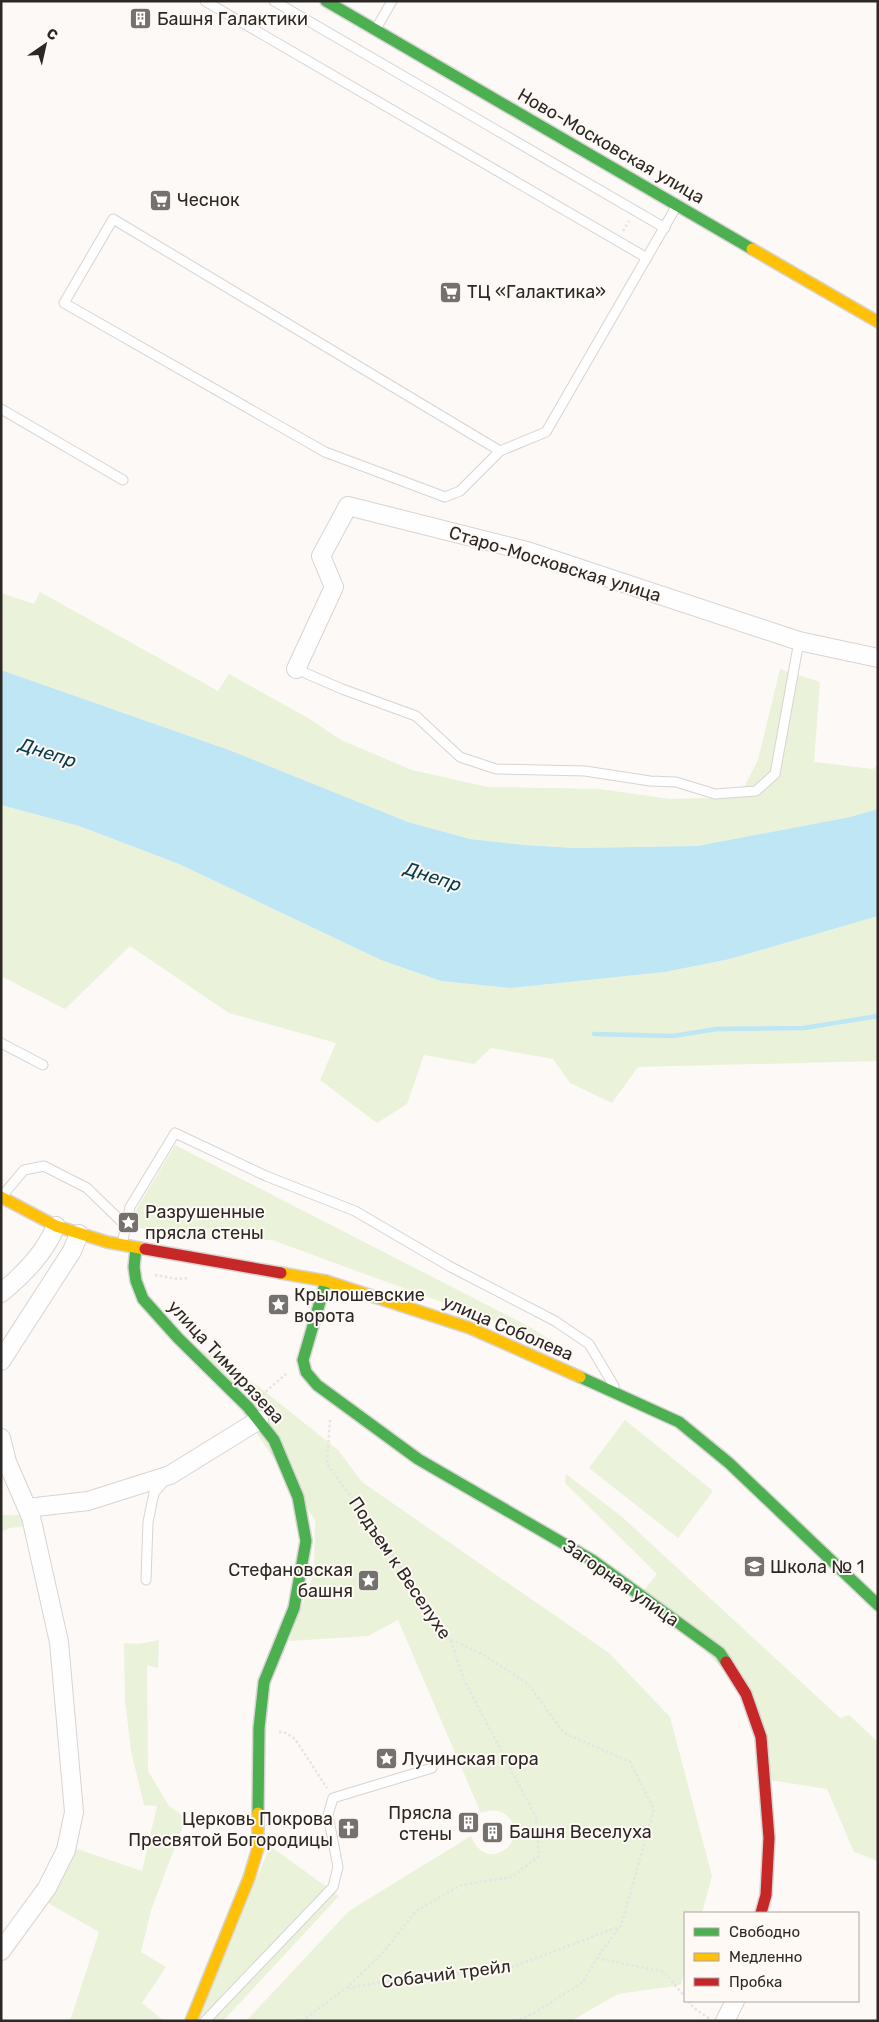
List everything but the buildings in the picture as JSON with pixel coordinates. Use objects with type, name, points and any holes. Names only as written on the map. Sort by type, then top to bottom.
[{"type":"street","name":"Ново-Московская улица","points":[[326,1],[878,322]]},
{"type":"street","name":"Старо-Московская улица","points":[[296,669],[334,586],[321,556],[348,506],[527,551],[799,641],[878,658]]},
{"type":"street","name":"улица Соболева","points":[[1,1197],[56,1226],[79,1234],[136,1248],[326,1281],[470,1328],[679,1422],[729,1463],[878,1605]]},
{"type":"street","points":[[1,1293],[25,1273],[49,1244],[56,1226]]},
{"type":"street","points":[[1,1360],[72,1251],[79,1234]]},
{"type":"street","name":"улица Тимирязева","points":[[136,1248],[134,1267],[136,1281],[143,1299],[178,1338],[254,1414],[274,1440],[298,1497],[306,1541],[294,1608],[264,1682],[259,1728],[258,1848],[249,1878],[190,2021]]},
{"type":"street","points":[[303,1360],[326,1281]]},
{"type":"street","name":"Загорная улица","points":[[303,1360],[306,1372],[316,1384],[418,1459],[592,1560],[720,1653],[746,1694],[761,1737],[769,1838],[766,1895],[761,1912]]},
{"type":"street","points":[[27,1508],[88,1501],[170,1475],[254,1414]]},
{"type":"street","points":[[1,1438],[7,1462],[31,1517],[59,1642],[74,1812],[66,1850],[47,1888],[1,1951]]},
{"type":"street","points":[[725,2021],[735,2002]]},
{"type":"lane","points":[[205,1],[647,258]]},
{"type":"lane","points":[[274,1],[665,228]]},
{"type":"lane","points":[[375,30],[392,1]]},
{"type":"lane","points":[[500,451],[113,219],[64,303],[325,452],[445,497],[460,491],[500,451],[546,432],[665,228],[677,204]]},
{"type":"lane","points":[[1,409],[123,480]]},
{"type":"lane","points":[[296,669],[342,689],[416,716],[460,757],[496,769],[585,771],[650,781],[676,782],[715,794],[756,791],[775,774],[799,641]]},
{"type":"lane","points":[[1,1043],[43,1066]]},
{"type":"lane","points":[[122,1245],[130,1206],[175,1133],[266,1176],[354,1211],[449,1266],[555,1321],[589,1344],[620,1395]]},
{"type":"lane","points":[[1,1197],[24,1170],[44,1166],[87,1188],[126,1226]]},
{"type":"lane","points":[[146,1580],[148,1522],[154,1494],[170,1475]]},
{"type":"lane","points":[[205,2021],[333,1887],[338,1867],[328,1815],[333,1798],[432,1768]]},
{"type":"path","points":[[254,1414],[303,1360]]},
{"type":"path","name":"Подъем к Веселухе","points":[[331,1396],[327,1464],[376,1530],[450,1639],[464,1680],[536,1817],[539,1856],[512,1877],[460,1885],[416,1911],[381,1956],[346,1988]]},
{"type":"path","points":[[450,1639],[484,1655],[528,1684],[564,1733],[630,1762],[654,1809],[621,1926],[597,1958],[583,1982],[534,2013],[515,2021]]},
{"type":"path","points":[[278,1732],[295,1739],[333,1798]]},
{"type":"path","name":"Собачий трейл","points":[[346,1988],[512,1968],[621,1926]]},
{"type":"path","points":[[597,1958],[664,1972],[684,1996]]},
{"type":"path","points":[[302,2021],[346,1988]]},
{"type":"path","points":[[689,2002],[712,2021]]},
{"type":"green space","points":[[40,592],[218,691],[229,674],[308,718],[341,740],[412,770],[488,787],[599,789],[670,799],[739,797],[758,760],[780,669],[820,682],[814,762],[873,769],[878,764],[878,809],[850,817],[697,846],[575,848],[470,839],[408,822],[229,750],[1,670],[1,593],[34,604]]},
{"type":"green space","points":[[1,805],[79,826],[179,864],[381,960],[441,981],[511,988],[665,972],[730,959],[878,916],[878,1061],[638,1067],[612,1103],[570,1083],[553,1059],[491,1048],[474,1064],[424,1055],[407,1104],[377,1123],[320,1080],[336,1043],[229,1013],[130,946],[65,1009],[1,976]]},
{"type":"green space","points":[[175,1145],[528,1326],[559,1345],[272,1240],[201,1240],[127,1225]]},
{"type":"green space","points":[[200,1349],[258,1386],[338,1450],[362,1482],[609,1653],[670,1717],[712,1876],[702,1912],[684,1912],[684,1973],[681,1985],[618,1994],[571,2021],[246,2021],[349,1911],[471,1836],[478,1848],[487,1854],[496,1854],[505,1850],[515,1833],[513,1824],[503,1813],[488,1811],[481,1813],[398,1620],[368,1636],[289,1641],[314,1573],[315,1520]]},
{"type":"green space","points":[[625,1420],[713,1491],[678,1538],[589,1468]]},
{"type":"green space","points":[[566,1474],[621,1516],[840,1718],[849,1715],[878,1742],[878,1861],[854,1852],[827,1789],[770,1780],[753,1699],[644,1590],[657,1574],[565,1483]]},
{"type":"green space","points":[[1,1515],[22,1515],[26,1526],[10,1528],[1,1532]]},
{"type":"green space","points":[[159,1640],[158,1668],[147,1665],[148,1771],[169,1806],[186,1818],[151,1910],[141,1952],[166,1967],[142,2003],[164,2021],[70,2021],[99,1932],[48,1903],[64,1870],[71,1847],[142,1871],[157,1806],[144,1805],[131,1751],[125,1700],[124,1643],[139,1644]]},
{"type":"green space","points":[[270,1846],[339,1896],[223,2021],[198,2021]]},
{"type":"water","name":"Днепр","points":[[1,670],[229,750],[408,822],[470,839],[575,848],[697,846],[850,817],[878,809],[878,916],[730,959],[665,972],[511,988],[441,981],[381,960],[179,864],[79,826],[1,805]]},
{"type":"waterway","points":[[594,1034],[673,1036],[717,1029],[804,1028],[878,1016]]},
{"type":"traffic: fast","points":[[326,1],[752,249]]},
{"type":"traffic: fast","points":[[136,1248],[134,1267],[136,1281],[143,1299],[178,1338],[248,1407],[274,1440],[298,1497],[306,1541],[294,1608],[264,1682],[259,1728],[258,1813]]},
{"type":"traffic: fast","points":[[326,1281],[303,1360],[306,1372],[317,1385],[418,1459],[592,1560],[720,1653],[726,1662]]},
{"type":"traffic: fast","points":[[580,1377],[679,1422],[729,1463],[878,1605]]},
{"type":"traffic: slow","points":[[752,249],[878,322]]},
{"type":"traffic: slow","points":[[1,1197],[56,1226],[107,1242],[145,1249]]},
{"type":"traffic: slow","points":[[281,1273],[326,1281],[470,1328],[580,1377]]},
{"type":"traffic: slow","points":[[191,2021],[249,1878],[258,1848],[258,1813]]},
{"type":"traffic: jam","points":[[145,1249],[281,1273]]},
{"type":"traffic: jam","points":[[726,1662],[746,1694],[761,1737],[769,1838],[766,1895],[761,1912]]},
{"type":"place","name":"Башня Галактики","points":[[141,19]]},
{"type":"place","name":"Чеснок","points":[[161,200]]},
{"type":"place","name":"ТЦ «Галактика»","points":[[451,292]]},
{"type":"place","name":"Разрушенные прясла стены","points":[[129,1222]]},
{"type":"place","name":"Крылошевские ворота","points":[[278,1305]]},
{"type":"place","name":"Школа № 1","points":[[754,1567]]},
{"type":"place","name":"Стефановская башня","points":[[369,1580]]},
{"type":"place","name":"Лучинская гора","points":[[386,1759]]},
{"type":"place","name":"Прясла стены","points":[[468,1823]]},
{"type":"place","name":"Церковь Покрова Пресвятой Богородицы","points":[[349,1829]]},
{"type":"place","name":"Башня Веселуха","points":[[493,1832]]}]
